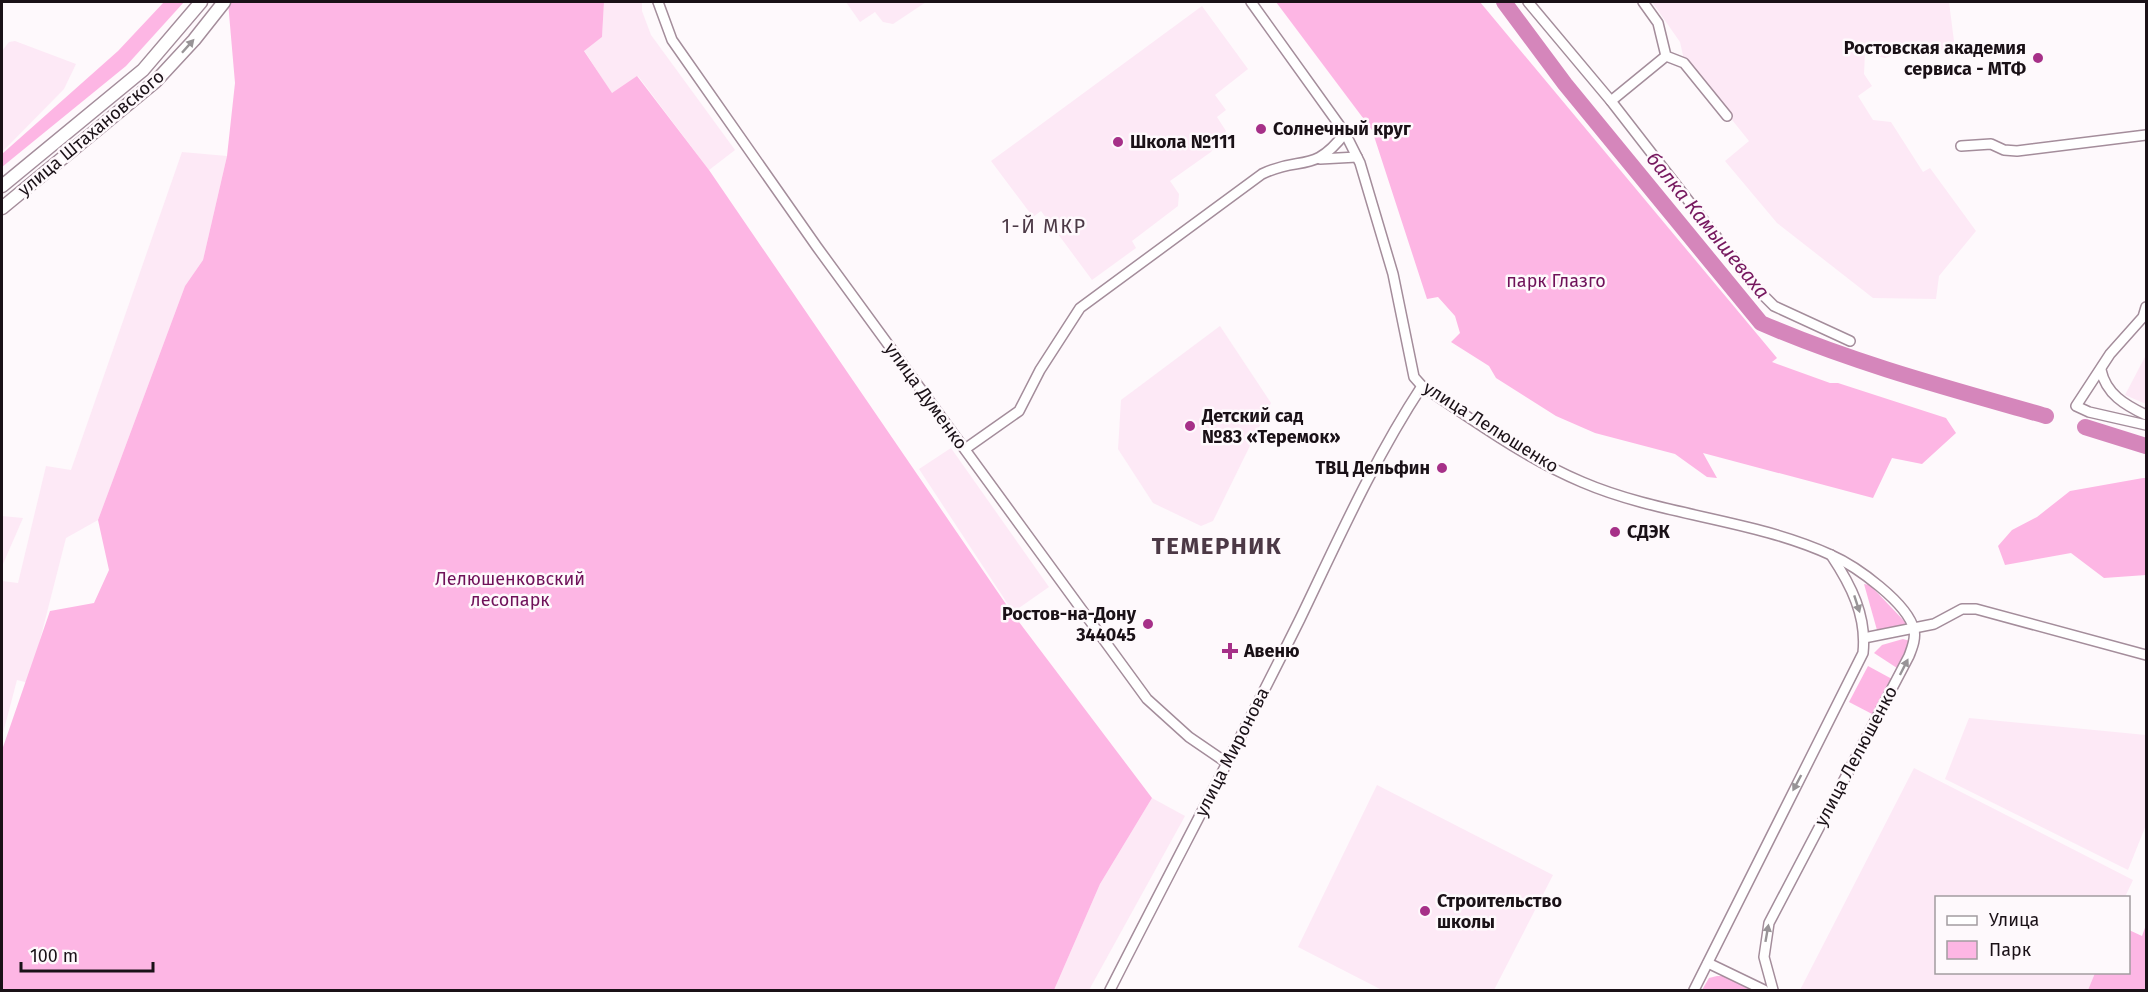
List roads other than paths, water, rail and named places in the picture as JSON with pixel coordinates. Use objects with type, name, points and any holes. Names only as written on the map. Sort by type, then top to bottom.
[{"type":"main road","name":"улица Штахановского","points":[[2,186],[143,70],[201,2]]},
{"type":"main road","name":"улица Штахановского","points":[[2,207],[156,81],[194,40],[224,2]]},
{"type":"street","name":"улица Думенко","points":[[658,2],[672,40],[817,247],[1147,699],[1189,737],[1227,763]]},
{"type":"street","name":"улица Лелюшенко","points":[[1251,2],[1345,133],[1358,157],[1370,186],[1393,274],[1414,377],[1422,386],[1497,435],[1582,482],[1829,554],[1849,563],[1884,590],[1914,629],[1914,641],[1909,656],[1769,923],[1764,957],[1773,990]]},
{"type":"street","points":[[1528,2],[1611,101],[1756,289],[1774,306],[1850,341]]},
{"type":"street","points":[[1643,2],[1658,23],[1666,56]]},
{"type":"street","points":[[1611,101],[1666,56]]},
{"type":"street","points":[[1666,56],[1684,63],[1727,116]]},
{"type":"street","points":[[1320,159],[1345,133]]},
{"type":"street","points":[[1961,146],[1991,144],[2004,150],[2018,151],[2146,135]]},
{"type":"street","points":[[964,449],[1019,411],[1040,370],[1080,308],[1262,174],[1277,167],[1311,163],[1320,159],[1358,157]]},
{"type":"street","points":[[2146,307],[2144,317],[2110,354],[2076,406],[2089,412],[2146,425]]},
{"type":"street","points":[[2101,370],[2104,384],[2111,393],[2146,415]]},
{"type":"street","name":"улица Миронова","points":[[1110,990],[1227,763],[1377,461],[1406,408],[1422,386]]},
{"type":"street","points":[[1694,990],[1863,653],[1864,638],[1851,585],[1829,554]]},
{"type":"street","points":[[1864,638],[1934,624],[1962,609],[1976,609],[2146,655]]},
{"type":"street","points":[[1708,963],[1764,990]]},
{"type":"waterway","name":"балка Камышеваха","points":[[1504,2],[1565,84],[1761,323],[1867,363],[2046,416]]},
{"type":"waterway","name":"балка Камышеваха","points":[[2085,427],[2146,446]]},
{"type":"place","name":"Ростовская академия сервиса - МТФ","points":[[2038,58]]},
{"type":"place","name":"Солнечный круг","points":[[1261,129]]},
{"type":"place","name":"Школа №111","points":[[1118,142]]},
{"type":"place","name":"Детский сад №83 «Теремок»","points":[[1190,426]]},
{"type":"place","name":"ТВЦ Дельфин","points":[[1442,468]]},
{"type":"place","name":"СДЭК","points":[[1615,532]]},
{"type":"place","name":"Ростов-на-Дону 344045","points":[[1148,624]]},
{"type":"place","name":"Авеню","points":[[1230,651]]},
{"type":"place","name":"Строительство школы","points":[[1425,911]]},
{"type":"district","name":"1-Й МКР","points":[[1044,226]]},
{"type":"district","name":"ТЕМЕРНИК","points":[[1217,546]]},
{"type":"park label","name":"парк Глазго","points":[[1556,281]]},
{"type":"park label","name":"Лелюшенковский лесопарк","points":[[510,589]]}]
